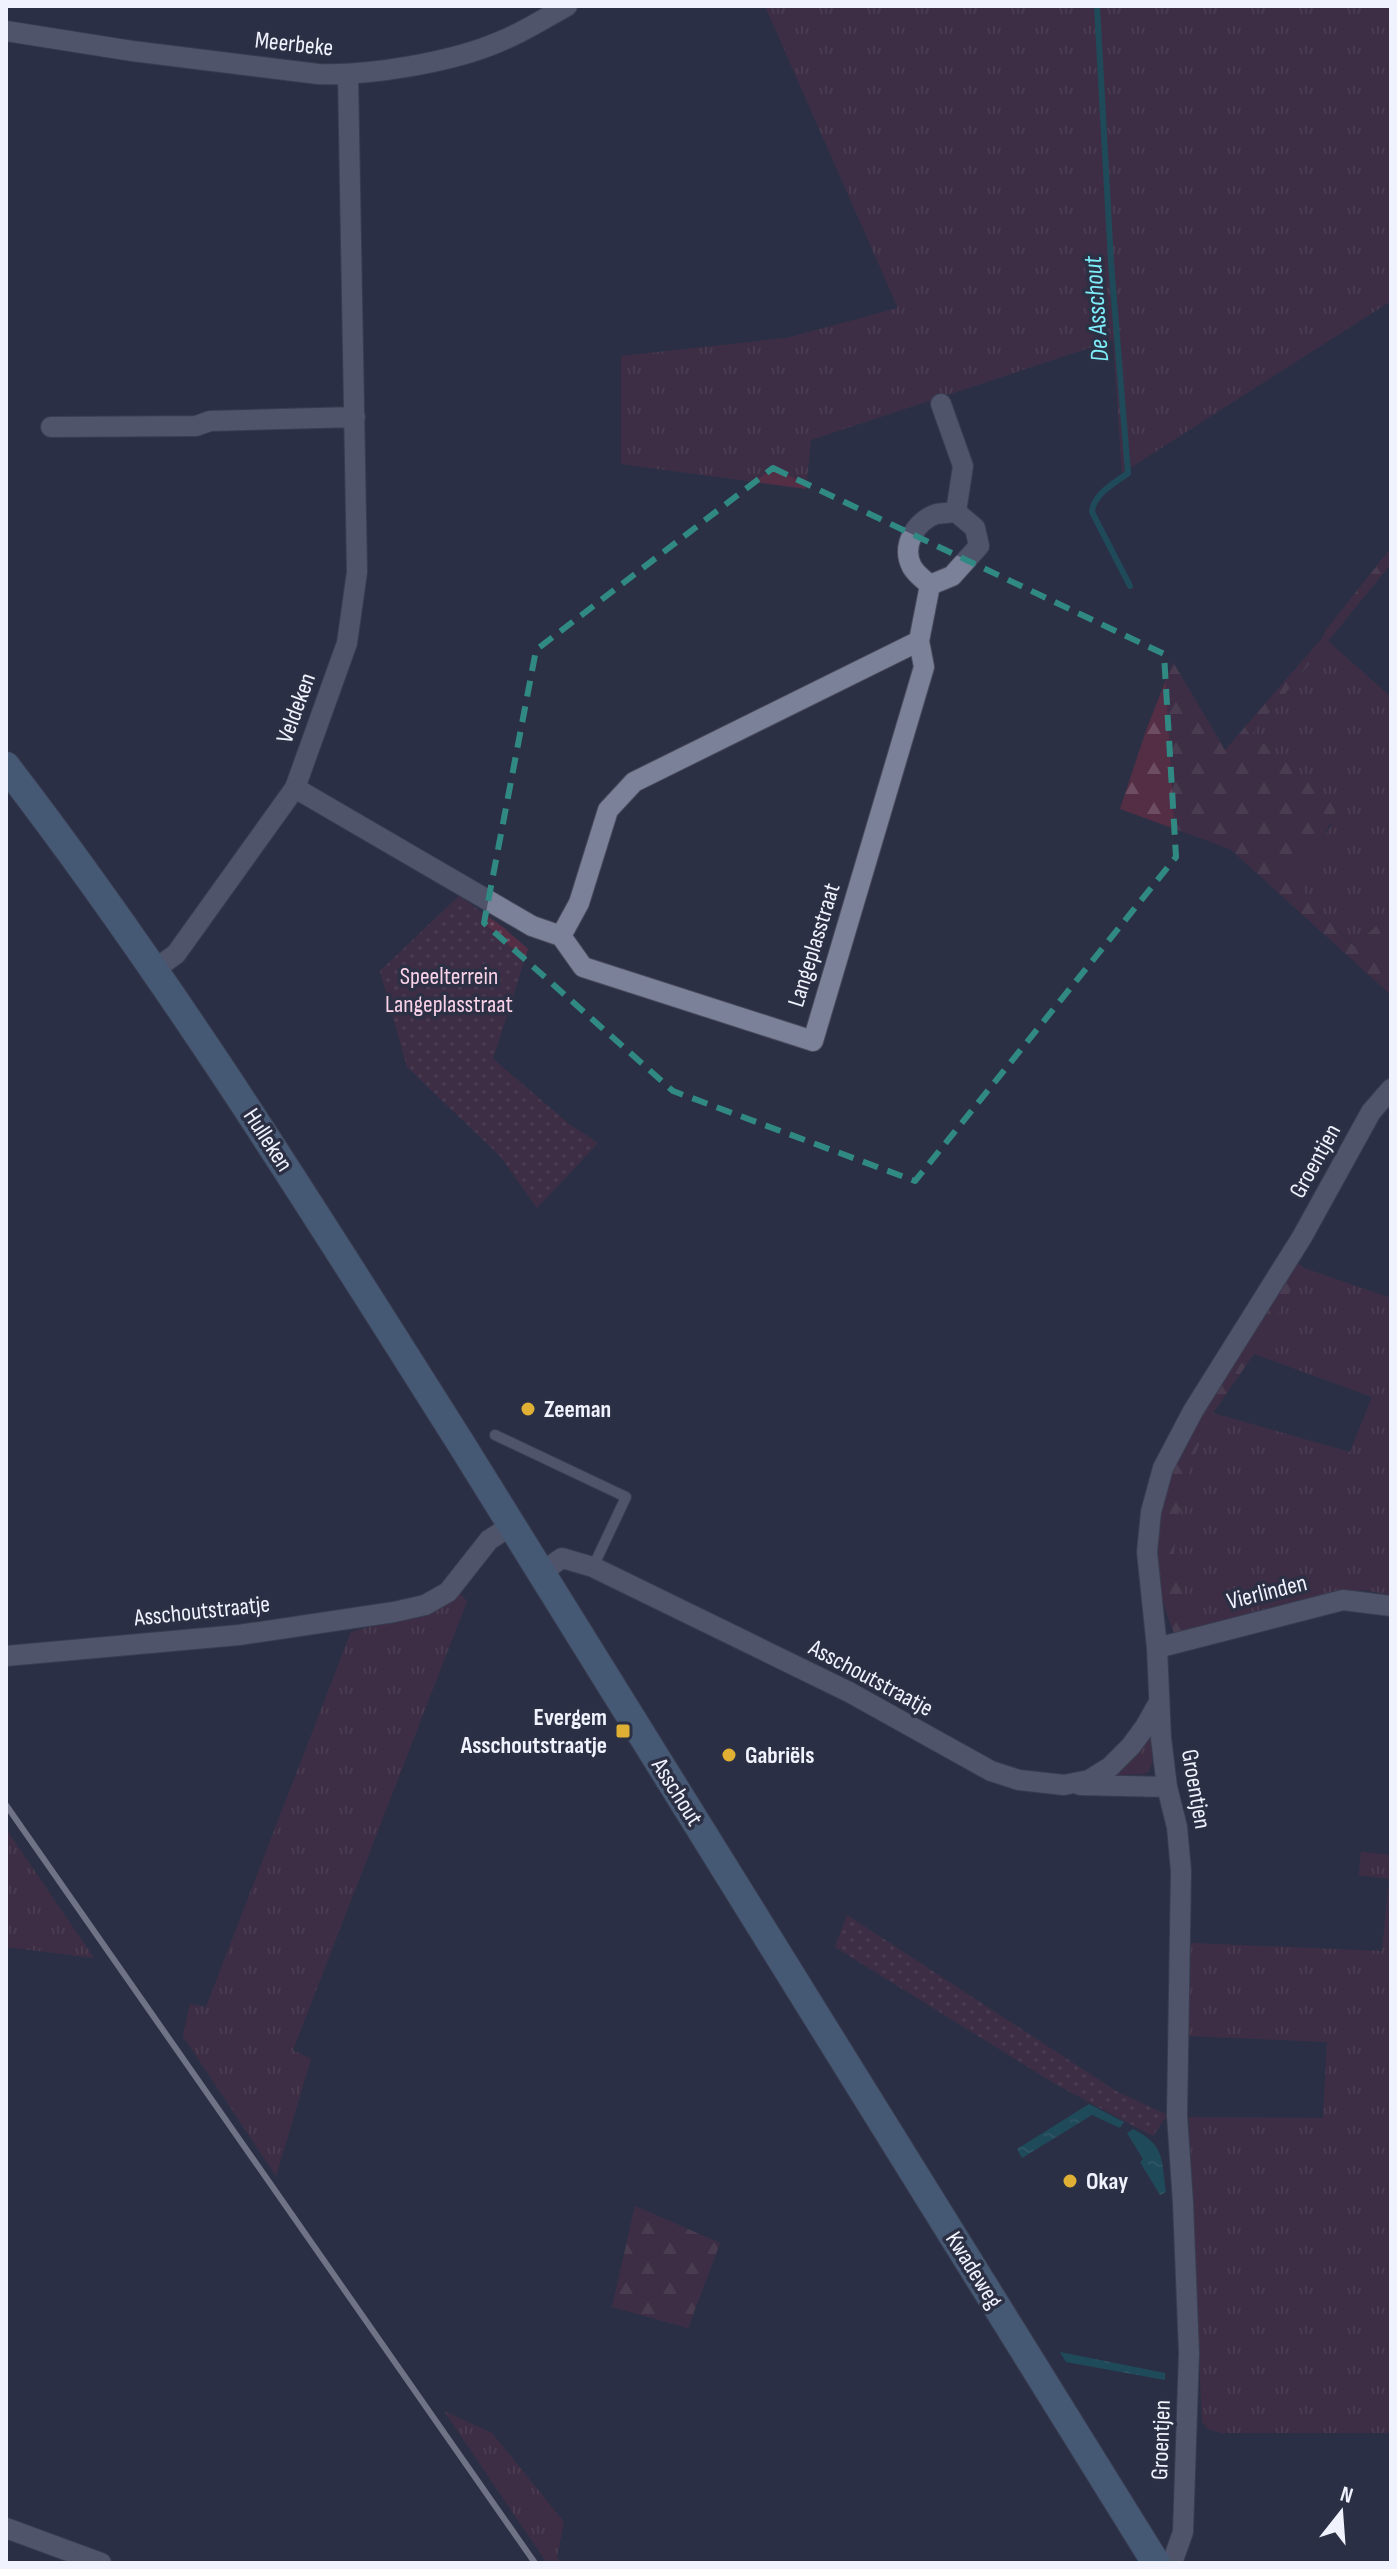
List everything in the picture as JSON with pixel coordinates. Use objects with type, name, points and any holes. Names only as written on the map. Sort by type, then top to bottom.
[{"type":"main road","name":"Hulleken","points":[[6,766],[155,969],[253,1115],[512,1525]]},
{"type":"main road","name":"Asschout","points":[[512,1525],[792,1977]]},
{"type":"main road","name":"Kwadeweg","points":[[792,1977],[1156,2563]]},
{"type":"street","name":"Meerbeke","points":[[6,31],[132,51],[348,76],[455,56],[499,42],[567,6]]},
{"type":"street","name":"Veldeken","points":[[155,969],[176,954],[295,788],[347,643],[357,572],[348,76]]},
{"type":"street","points":[[941,404],[963,466],[956,512]]},
{"type":"street","points":[[51,427],[196,426],[210,421],[355,417]]},
{"type":"street","points":[[956,512],[975,528],[979,546],[952,576],[930,585],[913,570],[907,555],[910,537],[920,525],[935,515],[956,512]]},
{"type":"street","name":"Langeplasstraat","points":[[561,936],[583,967],[813,1041],[924,667],[919,641],[930,585]]},
{"type":"street","points":[[295,788],[532,926],[561,936],[579,903],[608,810],[634,782],[919,641]]},
{"type":"street","name":"Groentjen","points":[[1172,2563],[1183,2532],[1189,2353],[1177,2115],[1181,1871],[1177,1827],[1167,1787],[1158,1704],[1157,1648],[1147,1552],[1151,1512],[1163,1468],[1193,1411],[1302,1237],[1371,1112],[1391,1089]]},
{"type":"street","name":"Asschoutstraatje","points":[[6,1656],[239,1635],[425,1605],[448,1592],[489,1540],[512,1525]]},
{"type":"street","name":"Asschoutstraatje","points":[[542,1572],[562,1558],[593,1567],[849,1692],[991,1771],[1019,1780],[1064,1785],[1089,1780],[1110,1767],[1145,1727],[1158,1704]]},
{"type":"street","name":"Vierlinden","points":[[1157,1648],[1343,1600],[1391,1606]]},
{"type":"street","points":[[1064,1785],[1167,1787]]},
{"type":"street","points":[[6,2528],[101,2563]]},
{"type":"lane","points":[[495,1435],[626,1497],[593,1567]]},
{"type":"highlighted area","points":[[773,468],[1164,654],[1176,857],[915,1181],[673,1091],[484,923],[536,650]]},
{"type":"green space","points":[[765,6],[1391,6],[1391,301],[1122,473],[1113,340],[811,440],[806,489],[621,464],[621,356],[786,338],[898,308]]},
{"type":"green space","points":[[1391,548],[1391,564],[1252,734],[1338,805],[1297,881],[1312,905],[1354,946],[1391,913],[1391,995],[1230,849],[1120,809],[1173,662],[1225,750],[1323,637]]},
{"type":"green space","points":[[1328,641],[1391,697],[1391,913],[1355,946],[1312,905],[1296,880],[1304,861],[1332,825],[1252,734]]},
{"type":"green space","name":"Speelterrein Langeplasstraat","points":[[459,896],[528,949],[493,1059],[569,1124],[598,1143],[537,1208],[500,1156],[407,1067],[380,971]]},
{"type":"green space","points":[[1289,1258],[1304,1268],[1254,1354],[1213,1413],[1189,1468],[1173,1561],[1193,1628],[1175,1635],[1163,1599],[1157,1564],[1158,1531],[1164,1500],[1174,1469],[1204,1407]]},
{"type":"green space","points":[[1304,1268],[1391,1298],[1391,1595],[1363,1590],[1327,1595],[1193,1628],[1173,1561],[1189,1468],[1213,1413],[1350,1452],[1372,1397],[1254,1354]]},
{"type":"green space","points":[[459,1593],[467,1601],[293,2050],[311,2059],[276,2176],[183,2036],[190,2004],[206,2007],[351,1632],[440,1608]]},
{"type":"green space","points":[[1150,1738],[1154,1759],[1149,1771],[1118,1775],[1116,1772]]},
{"type":"green space","points":[[6,1829],[94,1958],[6,1947]]},
{"type":"green space","points":[[1361,1852],[1391,1855],[1391,2433],[1221,2433],[1208,2429],[1202,2422],[1189,2117],[1323,2118],[1327,2042],[1189,2036],[1191,1943],[1382,1951],[1389,1879],[1359,1875]]},
{"type":"green space","points":[[847,1915],[1116,2091],[1167,2115],[1153,2136],[1057,2085],[835,1947]]},
{"type":"green space","points":[[635,2206],[720,2243],[688,2328],[612,2307]]},
{"type":"green space","points":[[444,2411],[492,2433],[564,2522],[557,2557],[561,2563],[547,2563]]},
{"type":"water","points":[[1089,2104],[1124,2122],[1120,2128],[1092,2115],[1022,2158],[1017,2149]]},
{"type":"water","points":[[1133,2129],[1151,2141],[1160,2154],[1166,2192],[1160,2195],[1127,2133]]},
{"type":"water","points":[[1060,2352],[1165,2373],[1165,2380],[1066,2362]]},
{"type":"waterway","name":"De Asschout","points":[[1097,6],[1111,262],[1128,473],[1100,494],[1092,512],[1130,586]]},
{"type":"railway","points":[[6,1805],[535,2563]]},
{"type":"place","name":"Zeeman","points":[[528,1409]]},
{"type":"place","name":"Evergem Asschoutstraatje","points":[[623,1731]]},
{"type":"place","name":"Gabriëls","points":[[729,1755]]},
{"type":"place","name":"Okay","points":[[1070,2181]]}]
